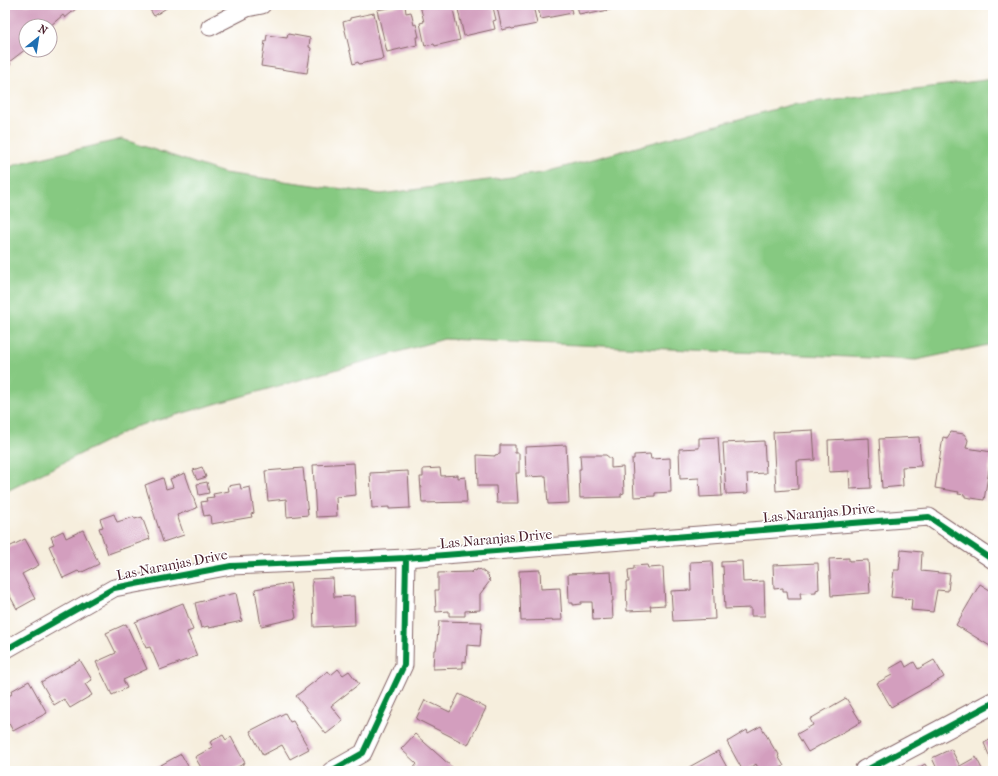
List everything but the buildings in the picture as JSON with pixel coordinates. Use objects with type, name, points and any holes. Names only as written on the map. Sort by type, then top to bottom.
[{"type":"street","points":[[210,27],[247,8],[262,5]]},
{"type":"street","name":"Las Naranjas Drive","points":[[5,650],[114,588],[231,566],[406,558],[929,517],[993,560]]},
{"type":"street","points":[[331,771],[363,753],[404,665],[406,558]]},
{"type":"street","points":[[866,771],[993,703]]},
{"type":"green space","points":[[993,79],[993,344],[916,360],[444,339],[134,427],[5,492],[5,169],[20,163],[122,139],[224,173],[381,194],[542,173],[790,105]]},
{"type":"cycle path","points":[[5,650],[114,588],[231,566],[406,558],[929,517],[993,560]]},
{"type":"cycle path","points":[[331,771],[363,753],[404,665],[406,558]]},
{"type":"cycle path","points":[[865,771],[993,703]]}]
